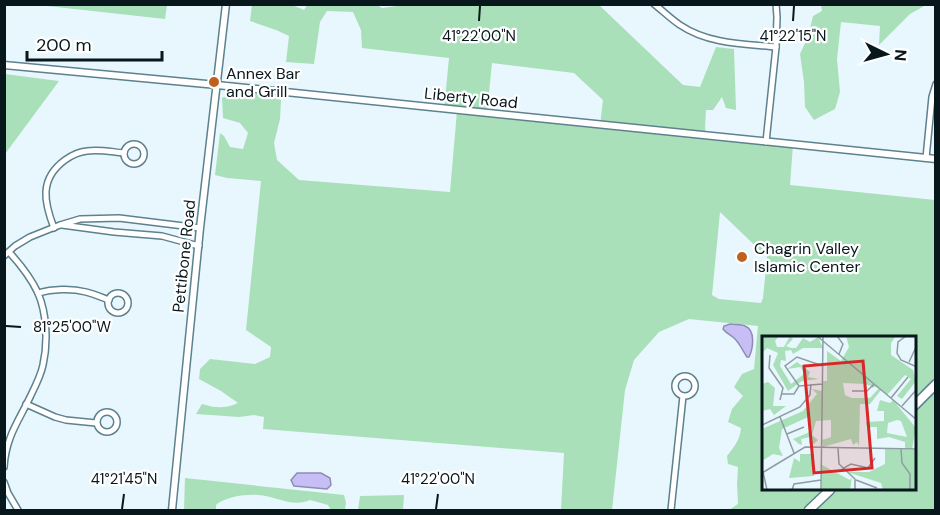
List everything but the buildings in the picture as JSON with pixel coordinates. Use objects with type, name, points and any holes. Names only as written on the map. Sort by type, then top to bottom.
[{"type":"main road","points":[[916,405],[936,384]]},
{"type":"main road","points":[[808,510],[828,491]]},
{"type":"street","name":"Pettibone Road","points":[[172,510],[200,228],[226,4]]},
{"type":"street","points":[[654,4],[681,26],[704,37],[776,47]]},
{"type":"street","points":[[766,142],[776,47],[776,4]]},
{"type":"street","name":"Liberty Road","points":[[4,65],[936,159]]},
{"type":"street","points":[[926,158],[932,97],[936,84]]},
{"type":"street","points":[[54,228],[45,195],[49,178],[56,167],[73,154],[84,151],[124,153]]},
{"type":"street","points":[[4,467],[8,442],[44,364],[46,327],[38,293],[21,265],[7,254],[30,237],[80,219],[119,218],[200,228]]},
{"type":"street","points":[[154,235],[151,228],[156,223]]},
{"type":"street","points":[[60,225],[154,235],[199,246]]},
{"type":"street","points":[[38,293],[72,290],[109,300]]},
{"type":"street","points":[[671,510],[683,396]]},
{"type":"street","points":[[26,404],[46,414],[66,420],[96,423]]},
{"type":"street","points":[[4,482],[18,510]]},
{"type":"green space","points":[[308,4],[377,5],[382,8],[413,4],[599,5],[683,85],[700,87],[716,47],[734,49],[736,110],[726,108],[722,97],[713,110],[706,110],[706,136],[793,145],[790,185],[935,200],[935,510],[729,510],[738,504],[738,467],[728,464],[727,456],[738,440],[741,428],[728,422],[732,409],[743,396],[734,387],[742,374],[754,369],[758,326],[689,319],[659,332],[634,360],[625,390],[612,510],[561,510],[564,453],[263,429],[264,417],[196,414],[202,404],[220,407],[238,403],[199,379],[200,369],[210,359],[255,364],[270,357],[271,347],[246,330],[261,181],[215,175],[220,133],[230,147],[243,149],[248,133],[240,123],[223,118],[222,98],[236,92],[248,91],[281,100],[280,119],[274,143],[277,160],[299,180],[450,192],[457,111],[444,109],[449,58],[362,48],[361,30],[353,12],[327,11],[320,22],[314,64],[286,62],[289,36],[250,21],[252,5],[292,5],[304,10]],"holes":[[[492,63],[574,73],[603,100],[600,125],[487,113]],[[720,212],[767,257],[761,303],[719,299],[712,295]]]},
{"type":"green space","points":[[38,5],[167,5],[165,19]]},
{"type":"green space","points":[[821,5],[926,5],[910,14],[879,45],[880,26],[841,22],[837,59],[840,92],[835,109],[814,120],[805,107],[800,54],[808,37],[813,16],[822,11]]},
{"type":"green space","points":[[4,74],[59,81],[5,154]]},
{"type":"green space","points":[[185,478],[344,495],[345,509],[331,510],[328,505],[310,500],[297,503],[253,495],[224,500],[216,505],[216,510],[184,510]]},
{"type":"green space","points":[[404,495],[403,510],[358,510],[360,496]]},
{"type":"shaded area","points":[[743,325],[751,331],[752,349],[749,357],[735,339],[723,329],[724,326]]},
{"type":"shaded area","points":[[297,473],[321,473],[330,478],[331,485],[327,489],[294,486],[291,480]]},
{"type":"place","name":"Annex Bar and Grill","points":[[214,82]]},
{"type":"place","name":"Chagrin Valley Islamic Center","points":[[742,257]]}]
